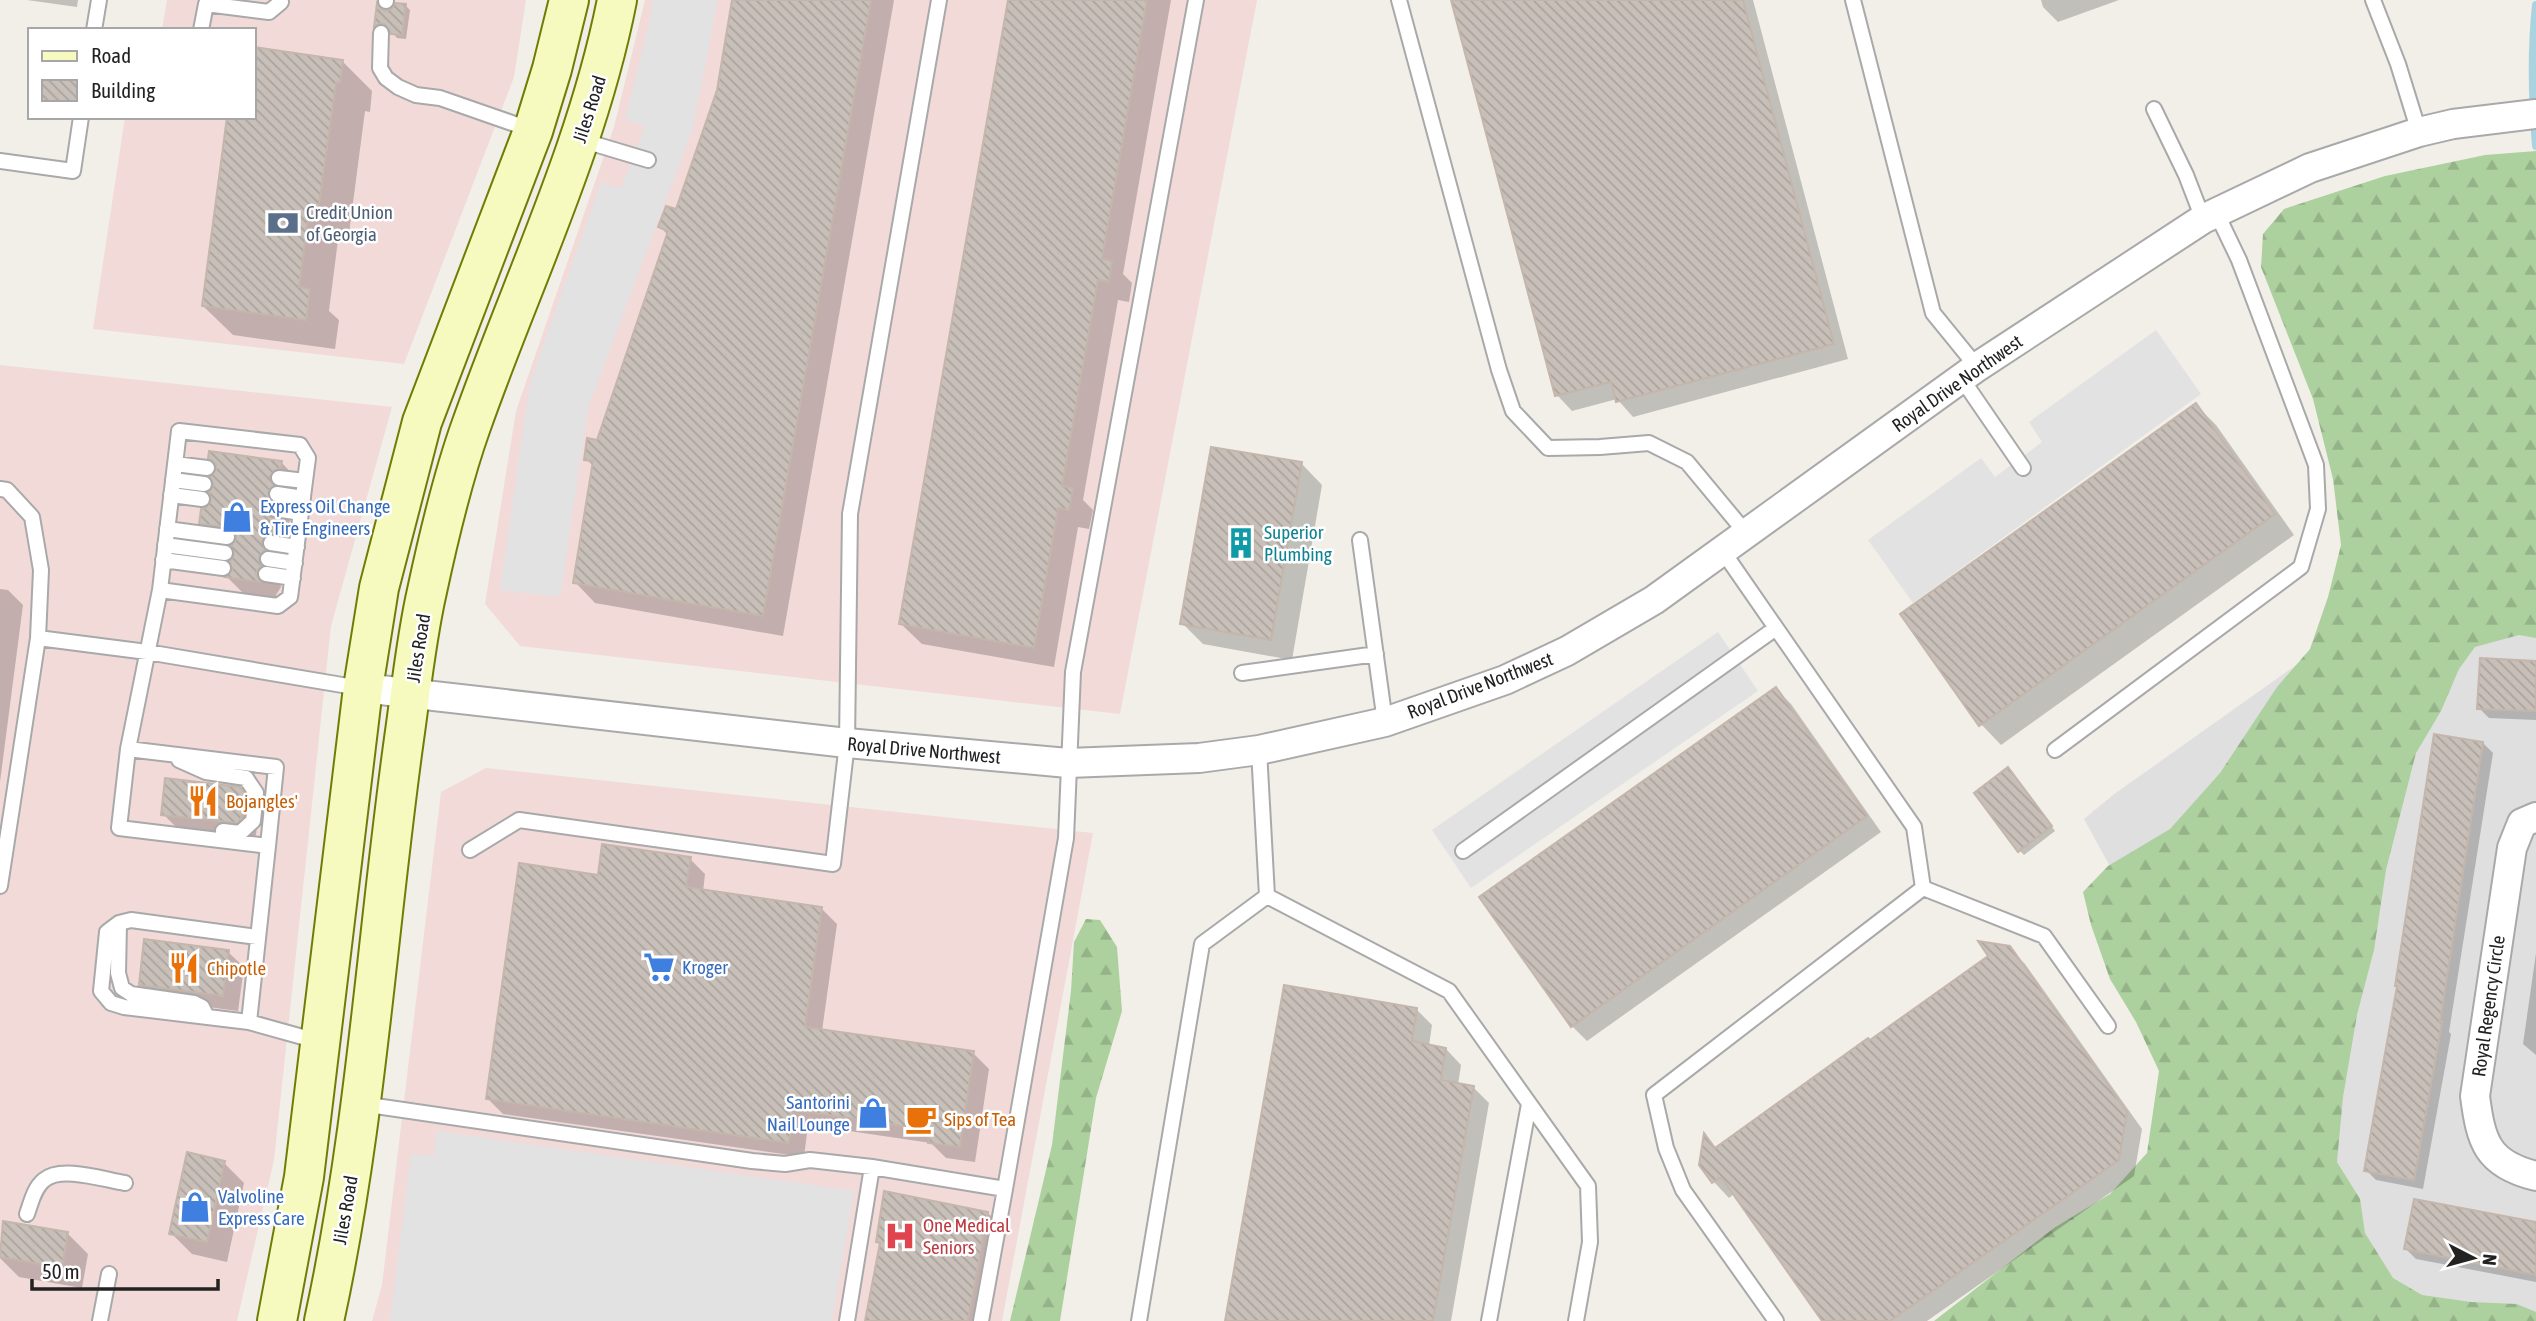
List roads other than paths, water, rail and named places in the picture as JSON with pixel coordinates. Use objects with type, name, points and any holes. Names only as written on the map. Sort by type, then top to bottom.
[{"type":"street","points":[[277,1321],[303,1177],[363,688],[379,588],[422,422],[533,131],[569,0]]},
{"type":"street","name":"Jiles Road","points":[[324,1321],[342,1230],[361,1104],[399,776],[426,596],[444,518],[470,430],[597,87],[617,0]]},
{"type":"street","name":"Royal Drive Northwest","points":[[363,688],[847,743],[1068,762],[1199,758],[1259,750],[1385,722],[1505,680],[1567,651],[1654,600],[1969,373],[2209,215],[2310,168],[2419,132],[2453,124],[2536,114]]},
{"type":"street","name":"Royal Regency Circle","points":[[2536,817],[2522,823],[2512,848],[2475,1096],[2484,1142],[2497,1159],[2514,1171],[2536,1176]]},
{"type":"lane","points":[[94,28],[99,0]]},
{"type":"lane","points":[[470,850],[519,820],[833,864],[847,743],[850,514],[939,0]]},
{"type":"lane","points":[[981,1321],[1066,838],[1073,672],[1196,0]]},
{"type":"lane","points":[[1399,0],[1499,370],[1513,411],[1548,448],[1648,443],[1687,462],[1746,533]]},
{"type":"lane","points":[[1853,0],[1933,313],[2023,468]]},
{"type":"lane","points":[[2373,0],[2398,64],[2419,132]]},
{"type":"lane","points":[[201,28],[206,4],[269,12],[281,2]]},
{"type":"lane","points":[[382,33],[380,68],[386,78],[398,88],[416,95],[440,99],[533,131]]},
{"type":"lane","points":[[2054,750],[2301,567],[2318,509],[2316,465],[2239,260],[2186,175],[2154,108]]},
{"type":"lane","points":[[0,161],[73,171],[81,119]]},
{"type":"lane","points":[[579,139],[648,160]]},
{"type":"lane","points":[[160,590],[278,606],[290,597],[309,458],[300,445],[179,431],[160,590],[128,749],[118,828],[268,846]]},
{"type":"lane","points":[[175,464],[206,468]]},
{"type":"lane","points":[[279,478],[305,481]]},
{"type":"lane","points":[[173,480],[204,484]]},
{"type":"lane","points":[[0,489],[7,490],[32,517],[41,570],[38,638],[0,886]]},
{"type":"lane","points":[[277,494],[303,498]]},
{"type":"lane","points":[[171,495],[202,499]]},
{"type":"lane","points":[[275,509],[301,513]]},
{"type":"lane","points":[[167,529],[227,537]]},
{"type":"lane","points":[[1360,540],[1385,722]]},
{"type":"lane","points":[[271,543],[297,547]]},
{"type":"lane","points":[[1722,550],[1914,827],[1923,888]]},
{"type":"lane","points":[[164,553],[224,561]]},
{"type":"lane","points":[[267,567],[294,570]]},
{"type":"lane","points":[[1463,851],[1776,628]]},
{"type":"lane","points":[[38,638],[146,652],[363,688]]},
{"type":"lane","points":[[1242,673],[1376,654]]},
{"type":"lane","points":[[128,749],[276,767],[249,1022]]},
{"type":"lane","points":[[1259,750],[1267,896]]},
{"type":"lane","points":[[159,833],[203,829],[240,833],[253,821],[256,793],[246,778],[206,772],[167,754]]},
{"type":"lane","points":[[1923,888],[2044,936],[2108,1026]]},
{"type":"lane","points":[[1776,1321],[1683,1190],[1666,1148],[1654,1095],[1923,888]]},
{"type":"lane","points":[[1267,896],[1449,991],[1588,1186],[1590,1242],[1576,1321]]},
{"type":"lane","points":[[1139,1321],[1202,944],[1267,896]]},
{"type":"lane","points":[[257,937],[131,920],[119,923],[107,932],[101,991],[111,1003],[124,1007],[249,1022],[321,1042]]},
{"type":"lane","points":[[119,923],[118,973],[122,988],[131,994],[194,1003],[202,1007],[206,1017]]},
{"type":"lane","points":[[361,1104],[752,1161],[785,1164],[810,1160],[872,1167],[1005,1189]]},
{"type":"lane","points":[[1489,1321],[1529,1104]]},
{"type":"lane","points":[[847,1321],[872,1167]]},
{"type":"lane","points":[[27,1214],[43,1180],[53,1175],[75,1174],[125,1183]]},
{"type":"lane","points":[[100,1321],[109,1274]]},
{"type":"waterway","points":[[2536,5],[2533,40],[2536,146]]},
{"type":"place","name":"Credit Union of Georgia","points":[[283,223]]},
{"type":"place","name":"Express Oil Change & Tire Engineers","points":[[237,517]]},
{"type":"place","name":"Superior Plumbing","points":[[1241,543]]},
{"type":"place","name":"Bojangles'","points":[[203,801]]},
{"type":"place","name":"Kroger","points":[[659,967]]},
{"type":"place","name":"Chipotle","points":[[184,968]]},
{"type":"place","name":"Santorini Nail Lounge","points":[[873,1113]]},
{"type":"place","name":"Sips of Tea","points":[[921,1119]]},
{"type":"place","name":"Valvoline Express Care","points":[[195,1207]]},
{"type":"place","name":"One Medical Seniors","points":[[900,1236]]}]
